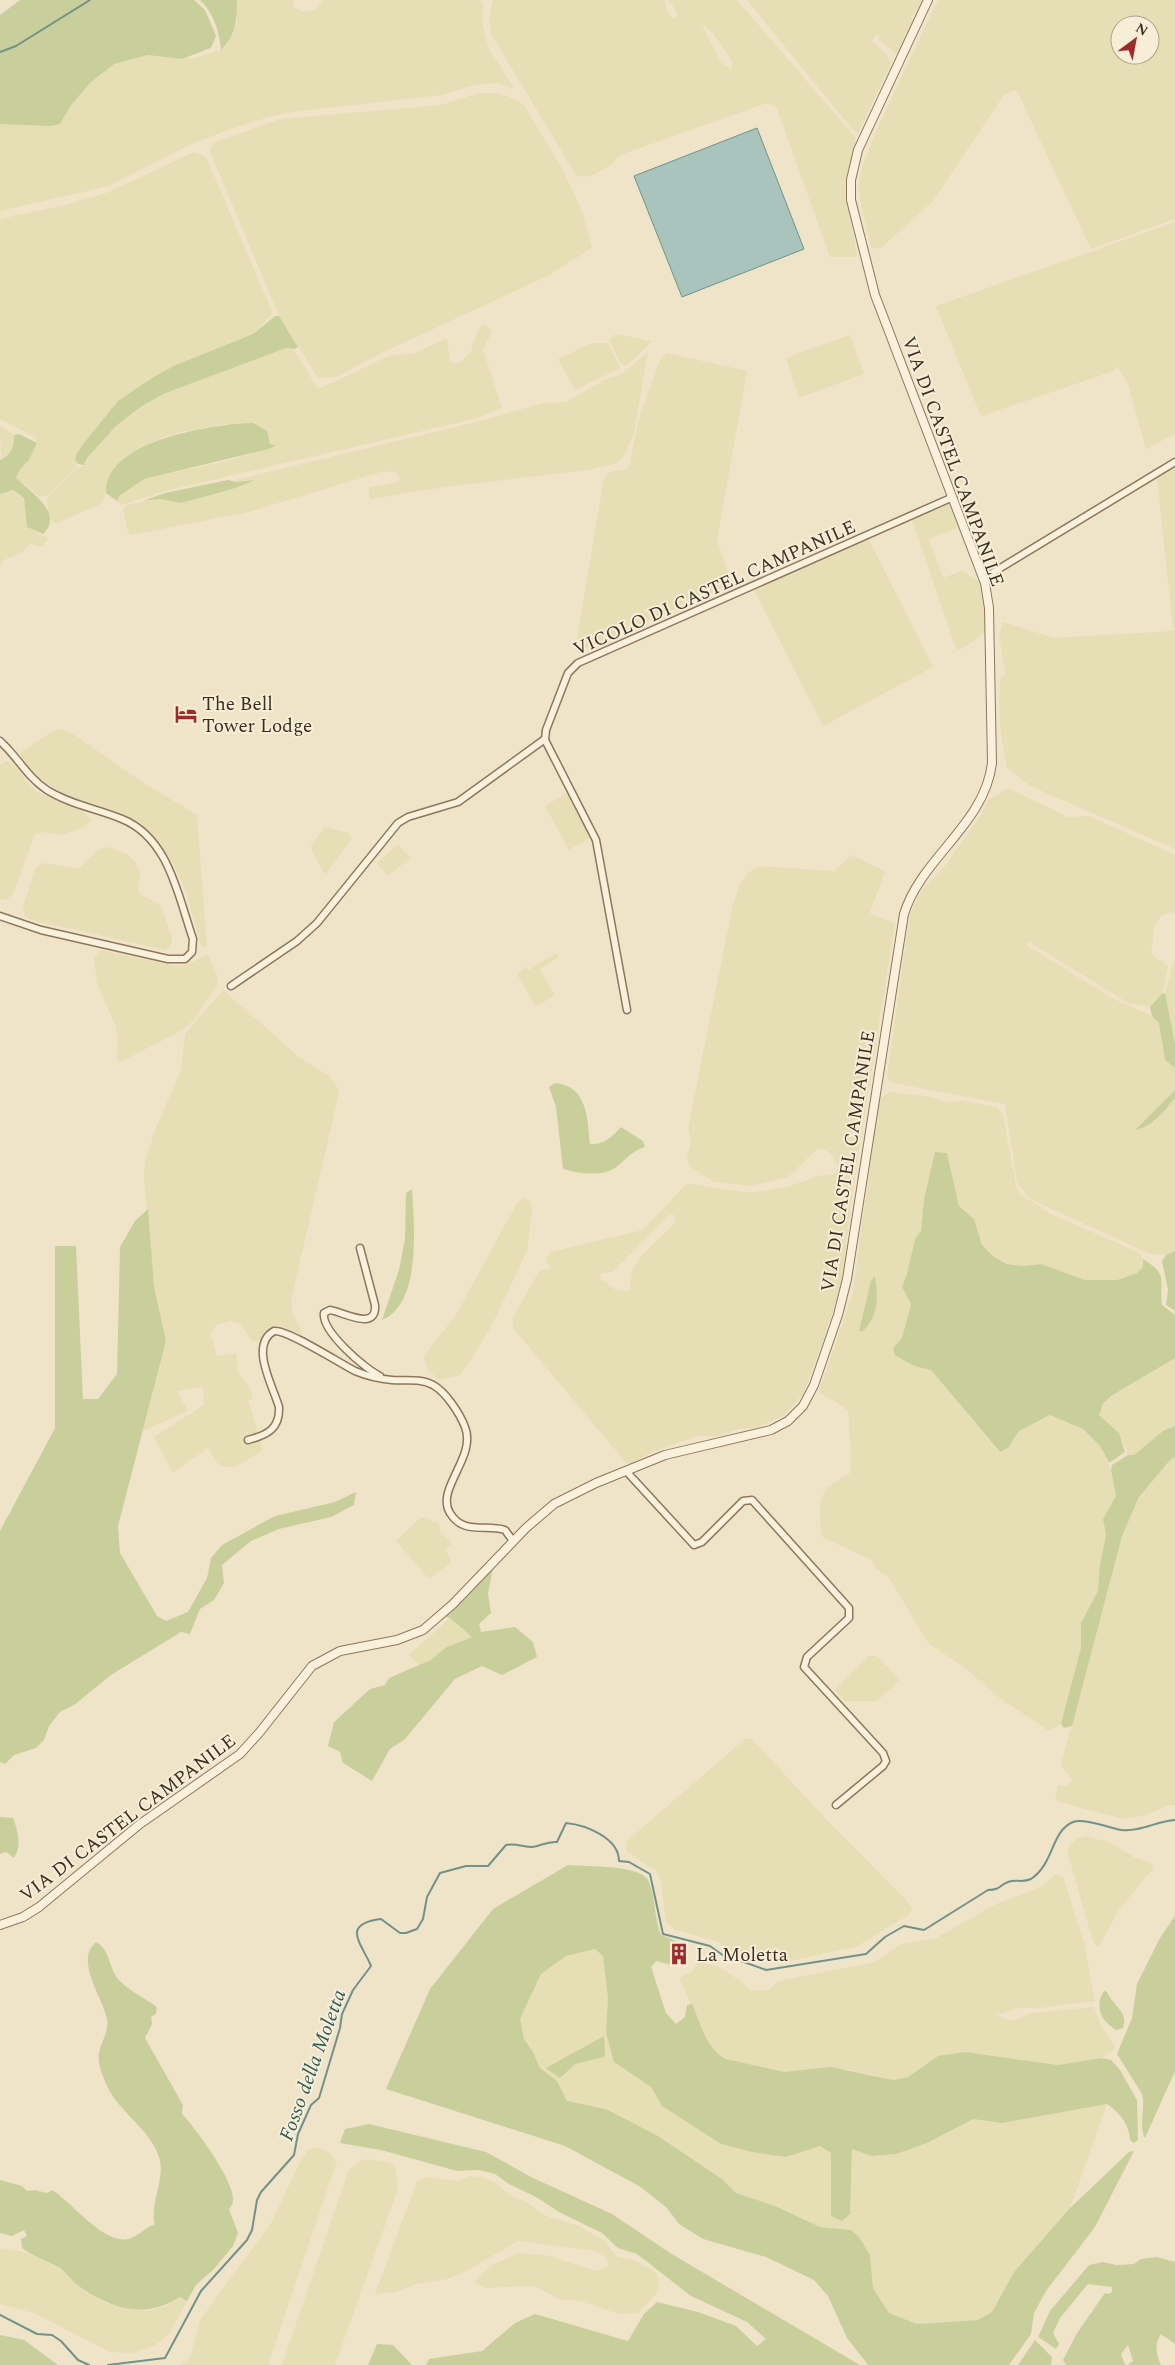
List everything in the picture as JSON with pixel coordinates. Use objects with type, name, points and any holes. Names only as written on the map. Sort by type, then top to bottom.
[{"type":"street","name":"VIA DI CASTEL CAMPANILE","points":[[0,1926],[23,1917],[39,1907],[145,1821],[237,1757],[256,1737],[305,1673],[316,1663],[340,1651],[393,1641],[419,1632],[453,1604],[542,1513],[557,1503],[626,1471],[680,1450],[776,1428],[799,1411],[814,1385],[838,1315],[847,1279],[904,914],[917,885],[981,798],[990,775],[993,749],[988,600],[984,578],[872,286],[851,193],[852,174],[858,150],[928,0]]},
{"type":"street","points":[[984,578],[1175,462]]},
{"type":"street","name":"VICOLO DI CASTEL CAMPANILE","points":[[545,739],[568,673],[576,664],[953,497]]},
{"type":"street","points":[[231,986],[297,941],[318,923],[400,821],[458,802],[545,739],[596,840],[626,1010]]},
{"type":"street","points":[[0,741],[32,777],[49,791],[124,820],[150,839],[169,868],[194,944],[190,955],[179,960],[88,941],[20,924],[0,916]]},
{"type":"street","points":[[360,1248],[375,1302],[375,1313],[365,1320],[330,1310],[324,1313],[324,1319],[332,1333],[354,1356],[370,1371],[385,1379]]},
{"type":"street","points":[[248,1440],[269,1433],[274,1428],[279,1415],[279,1407],[262,1351],[266,1339],[274,1331],[286,1332],[354,1370],[385,1379],[425,1382],[436,1387],[444,1394],[463,1421],[468,1437],[463,1459],[447,1496],[449,1512],[457,1521],[468,1527],[505,1530],[513,1541]]},
{"type":"street","points":[[626,1471],[689,1542],[695,1545],[702,1542],[744,1500],[753,1500],[849,1608],[851,1615],[848,1619],[807,1657],[804,1665],[883,1754],[886,1761],[883,1766],[836,1805]]},
{"type":"shaded area","points":[[237,0],[293,0],[294,7],[303,12],[315,10],[323,0],[476,0],[483,2],[483,26],[489,49],[515,89],[495,83],[474,85],[442,95],[299,111],[272,116],[189,145],[109,186],[0,211],[0,124],[63,119],[72,104],[90,83],[114,64],[148,55],[182,59],[195,58],[221,50],[227,44],[237,23]]},
{"type":"shaded area","points":[[493,0],[665,0],[667,12],[675,19],[677,16],[676,10],[668,0],[737,0],[854,136],[856,143],[846,180],[846,196],[857,254],[855,257],[830,257],[777,109],[771,104],[764,104],[620,155],[612,164],[593,175],[583,177],[576,175],[491,34],[489,17]],"holes":[[[701,24],[712,32],[733,63],[731,70],[721,62]]]},
{"type":"shaded area","points":[[747,0],[923,0],[916,13],[910,16],[914,20],[898,55],[879,40],[879,35],[875,36],[872,41],[886,54],[891,64],[858,133],[853,130]]},
{"type":"shaded area","points":[[938,0],[1175,0],[1175,219],[1091,249],[1018,93],[1014,90],[1004,95],[933,201],[879,249],[871,247],[861,205],[859,186],[862,168],[876,131]]},
{"type":"shaded area","points":[[478,93],[496,93],[508,96],[524,105],[564,172],[582,211],[592,248],[549,275],[384,352],[336,377],[318,378],[279,316],[209,149],[216,142],[280,119],[441,105]]},
{"type":"shaded area","points":[[194,152],[206,157],[273,313],[253,334],[155,376],[84,443],[77,453],[76,468],[47,496],[40,497],[16,479],[20,469],[29,460],[37,443],[35,437],[0,419],[0,219],[69,204],[109,192]]},
{"type":"shaded area","points":[[1175,222],[1175,434],[1146,449],[1128,384],[1117,366],[1114,371],[981,416],[936,306]]},
{"type":"shaded area","points":[[483,325],[488,326],[492,332],[483,349],[502,408],[478,418],[161,492],[121,505],[117,501],[119,496],[144,479],[222,462],[269,449],[275,445],[226,424],[180,432],[159,439],[116,466],[108,477],[104,500],[98,505],[58,523],[54,523],[48,513],[47,498],[76,469],[84,465],[87,458],[116,426],[139,408],[163,394],[286,348],[294,350],[317,387],[321,388],[389,356],[415,353],[447,338],[450,361],[455,364],[463,360],[471,351],[477,331]]},
{"type":"shaded area","points":[[616,334],[652,341],[625,366],[619,361],[609,340]]},
{"type":"shaded area","points":[[850,335],[864,374],[799,398],[786,358]]},
{"type":"shaded area","points":[[592,343],[608,343],[620,368],[575,390],[558,359]]},
{"type":"shaded area","points":[[648,352],[634,433],[623,458],[616,463],[589,470],[445,487],[370,499],[368,488],[397,482],[400,479],[397,473],[384,471],[249,512],[131,535],[128,532],[123,509],[126,505],[160,499],[181,503],[230,491],[251,480],[236,482],[235,480],[480,421],[543,403],[566,402],[606,379],[622,374]]},
{"type":"shaded area","points":[[667,353],[747,371],[717,540],[732,584],[582,650],[577,639],[604,478],[610,472],[627,469],[630,464],[638,421],[660,360]]},
{"type":"shaded area","points":[[0,425],[14,435],[15,442],[11,452],[1,460]]},
{"type":"shaded area","points":[[1175,466],[1175,849],[1030,786],[1007,768],[1001,735],[999,704],[1000,678],[1006,675],[999,636],[1003,622],[1054,638],[1173,631],[1157,476]]},
{"type":"shaded area","points":[[10,490],[24,498],[27,527],[48,538],[42,547],[30,544],[21,553],[4,560],[0,566],[0,494]]},
{"type":"shaded area","points":[[950,501],[959,527],[929,539],[943,578],[961,571],[982,583],[986,632],[962,649],[956,649],[912,519]]},
{"type":"shaded area","points":[[868,538],[933,667],[823,726],[754,590]]},
{"type":"shaded area","points":[[61,729],[70,732],[142,782],[197,815],[207,948],[201,946],[186,892],[174,864],[147,829],[120,813],[65,794],[40,779],[21,758],[21,752],[50,733]]},
{"type":"shaded area","points":[[7,761],[14,764],[37,792],[84,812],[91,819],[85,827],[61,835],[43,832],[35,834],[13,894],[6,900],[0,899],[0,765]]},
{"type":"shaded area","points":[[1008,788],[1068,817],[1089,816],[1175,855],[1175,913],[1170,912],[1161,916],[1154,928],[1151,954],[1168,966],[1162,994],[1150,1007],[1128,1003],[1029,942],[1026,945],[1112,998],[1152,1016],[1159,1023],[1165,1060],[1175,1068],[1175,1090],[1136,1129],[1155,1121],[1175,1098],[1175,1251],[1166,1255],[1150,1254],[1030,1199],[1017,1183],[1005,1104],[892,1083],[887,1077],[910,914],[920,892],[944,867],[979,818],[988,800]]},
{"type":"shaded area","points":[[569,792],[593,836],[569,850],[545,806]]},
{"type":"shaded area","points":[[325,827],[349,833],[351,839],[325,875],[312,851],[311,845]]},
{"type":"shaded area","points":[[398,844],[410,858],[388,876],[377,863]]},
{"type":"shaded area","points":[[108,847],[127,854],[136,863],[140,874],[138,890],[140,894],[161,906],[172,938],[170,947],[165,950],[31,920],[25,916],[23,907],[35,869],[39,865],[46,863],[78,869],[99,849]]},
{"type":"shaded area","points":[[851,855],[885,871],[870,913],[895,924],[853,1186],[842,1280],[825,1336],[803,1394],[784,1415],[758,1427],[738,1429],[716,1436],[697,1436],[654,1451],[628,1465],[513,1328],[513,1317],[540,1270],[551,1269],[546,1260],[550,1252],[643,1230],[685,1185],[693,1184],[744,1192],[759,1192],[787,1187],[819,1176],[836,1174],[838,1166],[831,1154],[823,1149],[817,1149],[788,1177],[750,1186],[714,1182],[689,1166],[687,1158],[691,1143],[688,1128],[733,905],[740,883],[748,873],[758,866],[834,871]],"holes":[[[669,1215],[675,1215],[675,1223],[643,1254],[633,1268],[629,1291],[616,1290],[601,1279],[599,1273],[613,1272]]]},
{"type":"shaded area","points":[[100,950],[177,966],[188,964],[208,954],[218,978],[217,985],[194,1020],[181,1031],[120,1062],[117,1059],[118,1039],[115,1025],[97,983],[94,959]]},
{"type":"shaded area","points":[[556,953],[558,957],[540,970],[555,995],[536,1007],[517,974],[526,967],[529,970]]},
{"type":"shaded area","points":[[1175,958],[1175,1043],[1165,993]]},
{"type":"shaded area","points":[[223,990],[299,1057],[329,1076],[336,1084],[339,1093],[291,1300],[293,1314],[302,1332],[298,1334],[281,1325],[271,1330],[262,1341],[252,1341],[239,1323],[230,1321],[216,1325],[211,1334],[217,1356],[236,1353],[238,1373],[250,1388],[253,1399],[248,1400],[263,1450],[235,1467],[226,1467],[218,1464],[208,1448],[173,1473],[154,1437],[204,1405],[203,1387],[177,1391],[188,1411],[143,1431],[166,1341],[154,1287],[144,1177],[145,1163],[155,1130],[181,1070],[185,1034]]},
{"type":"shaded area","points":[[890,1092],[930,1097],[944,1102],[965,1101],[997,1107],[1003,1115],[1016,1185],[1020,1194],[1051,1214],[1138,1252],[1143,1259],[1143,1267],[1137,1273],[1117,1280],[1085,1280],[1041,1264],[1023,1266],[1007,1264],[994,1257],[982,1245],[974,1219],[959,1206],[947,1153],[935,1152],[924,1199],[921,1231],[915,1239],[902,1287],[911,1304],[902,1338],[893,1348],[914,1366],[931,1370],[999,1452],[1008,1448],[1019,1431],[1050,1415],[1083,1429],[1100,1446],[1111,1470],[1116,1496],[1103,1519],[1106,1535],[1100,1564],[1098,1591],[1081,1623],[1081,1648],[1066,1713],[1061,1724],[1049,1731],[997,1696],[964,1667],[928,1643],[890,1579],[875,1568],[871,1560],[821,1536],[820,1504],[826,1488],[850,1473],[851,1457],[848,1410],[819,1392],[853,1293],[879,1099]],"holes":[[[871,1281],[876,1283],[876,1297],[860,1331]]]},
{"type":"shaded area","points":[[524,1198],[530,1201],[532,1211],[527,1251],[492,1325],[471,1360],[460,1375],[438,1380],[427,1368],[424,1356],[456,1315],[517,1203]]},
{"type":"shaded area","points":[[1175,1358],[1175,1426],[1163,1431],[1134,1455],[1128,1455],[1119,1433],[1099,1415],[1099,1410],[1111,1396]]},
{"type":"shaded area","points":[[1175,1457],[1175,1805],[1170,1805],[1146,1815],[1124,1819],[1055,1801],[1058,1785],[1066,1786],[1073,1780],[1061,1765],[1122,1536],[1139,1497],[1170,1460]]},
{"type":"shaded area","points":[[421,1517],[439,1524],[440,1532],[452,1543],[446,1549],[451,1563],[429,1579],[396,1541]]},
{"type":"shaded area","points":[[450,1618],[473,1637],[446,1648],[431,1660],[419,1665],[409,1655]]},
{"type":"shaded area","points":[[869,1656],[877,1656],[900,1680],[877,1701],[844,1701],[835,1690]]},
{"type":"shaded area","points":[[745,1739],[752,1739],[825,1818],[906,1900],[912,1908],[910,1914],[856,1947],[790,1961],[753,1959],[736,1955],[717,1941],[675,1930],[666,1922],[661,1882],[656,1871],[626,1851],[627,1841]]},
{"type":"shaded area","points":[[1085,1836],[1109,1842],[1134,1857],[1151,1863],[1154,1867],[1118,1911],[1100,1945],[1095,1945],[1092,1938],[1068,1854],[1068,1847],[1075,1840]]},
{"type":"shaded area","points":[[1056,1874],[1063,1877],[1084,1942],[1095,2001],[1040,2008],[1020,2008],[997,2015],[1007,2020],[1014,2020],[1032,2013],[1094,2007],[1102,2027],[1115,2046],[1114,2050],[1102,2058],[1058,2065],[965,2052],[927,2063],[908,2077],[893,2080],[847,2069],[784,2072],[726,2059],[717,2054],[711,2047],[680,1980],[682,1976],[693,1971],[698,1961],[717,1966],[741,1981],[750,1990],[769,1990],[778,1981],[875,1962],[901,1944],[936,1938],[996,1904],[1038,1888]]},
{"type":"shaded area","points":[[595,1949],[603,1956],[608,1998],[606,2033],[614,2062],[651,2087],[662,2106],[721,2144],[752,2152],[786,2157],[820,2145],[831,2153],[831,2216],[850,2214],[852,2148],[872,2156],[896,2154],[927,2143],[973,2118],[1002,2123],[1107,2104],[1070,2208],[1014,2272],[992,2312],[978,2320],[917,2324],[889,2313],[873,2288],[870,2255],[851,2230],[820,2227],[775,2206],[736,2193],[722,2179],[658,2136],[606,2109],[567,2101],[557,2081],[540,2068],[533,2052],[524,2039],[520,2019],[541,1974],[566,1956]]},
{"type":"shaded area","points":[[319,2148],[329,2152],[337,2161],[268,2365],[180,2365],[190,2358],[200,2320],[271,2223],[300,2162],[309,2149]]},
{"type":"shaded area","points":[[367,2159],[390,2162],[396,2168],[398,2189],[335,2365],[282,2365],[349,2169],[360,2161]]},
{"type":"shaded area","points":[[469,2176],[493,2181],[511,2196],[525,2201],[544,2215],[579,2226],[604,2240],[617,2257],[634,2260],[655,2272],[660,2281],[657,2293],[638,2313],[619,2314],[580,2301],[559,2299],[534,2286],[485,2288],[474,2282],[492,2265],[518,2253],[545,2255],[597,2271],[609,2265],[606,2258],[596,2251],[518,2241],[463,2273],[447,2279],[416,2284],[395,2292],[375,2294],[417,2182],[427,2177],[456,2181]]},
{"type":"shaded area","points":[[0,2248],[28,2253],[61,2269],[81,2288],[106,2303],[128,2309],[148,2311],[166,2306],[180,2297],[187,2301],[170,2333],[155,2345],[133,2353],[110,2352],[33,2313],[0,2304]]},
{"type":"green space","points":[[20,0],[194,0],[205,10],[216,36],[211,48],[182,59],[148,55],[114,64],[90,83],[72,104],[60,124],[51,126],[0,124],[0,15]]},
{"type":"green space","points":[[200,0],[237,0],[235,27],[230,39],[221,50],[215,23],[209,11]]},
{"type":"green space","points":[[275,316],[279,316],[298,347],[295,349],[286,348],[163,394],[139,408],[116,426],[87,458],[84,465],[78,464],[75,460],[77,453],[84,443],[118,401],[155,376],[176,365],[253,334]]},
{"type":"green space","points":[[253,423],[267,431],[270,444],[276,445],[269,449],[144,479],[119,496],[117,501],[106,493],[110,475],[123,460],[141,448],[164,438],[189,432],[213,427]]},
{"type":"green space","points":[[19,434],[37,443],[29,460],[20,469],[16,478],[43,503],[48,511],[50,518],[49,526],[43,534],[27,527],[24,498],[13,490],[0,494],[0,460],[13,447],[14,435]]},
{"type":"green space","points":[[228,480],[236,482],[255,480],[230,490],[181,503],[160,499],[143,501],[165,493]]},
{"type":"green space","points":[[1165,993],[1175,1043],[1175,1068],[1165,1060],[1159,1023],[1152,1016],[1150,1007]]},
{"type":"green space","points":[[555,1083],[566,1085],[580,1097],[586,1114],[590,1144],[607,1140],[621,1127],[643,1141],[645,1147],[631,1154],[613,1169],[602,1173],[588,1174],[563,1169],[556,1107],[549,1087]]},
{"type":"green space","points":[[1175,1090],[1175,1098],[1158,1118],[1148,1125],[1135,1130]]},
{"type":"green space","points":[[935,1152],[947,1153],[959,1206],[974,1219],[982,1245],[994,1257],[1007,1264],[1023,1266],[1041,1264],[1085,1280],[1117,1280],[1137,1273],[1143,1267],[1143,1259],[1157,1269],[1160,1274],[1162,1305],[1175,1315],[1175,1358],[1111,1396],[1103,1404],[1099,1415],[1119,1433],[1125,1452],[1109,1463],[1100,1446],[1083,1429],[1050,1415],[1019,1431],[1008,1448],[1000,1452],[931,1370],[914,1366],[895,1355],[893,1348],[902,1338],[911,1304],[902,1287],[915,1239],[921,1231],[924,1199]]},
{"type":"green space","points":[[412,1189],[414,1242],[410,1281],[404,1298],[395,1311],[382,1320],[399,1270],[405,1239],[406,1193]]},
{"type":"green space","points":[[148,1209],[154,1287],[166,1341],[118,1526],[120,1553],[157,1616],[166,1621],[188,1612],[207,1578],[211,1558],[222,1545],[275,1516],[335,1502],[356,1492],[354,1505],[331,1517],[279,1529],[251,1541],[222,1565],[224,1583],[214,1600],[200,1609],[190,1634],[181,1632],[111,1675],[74,1705],[60,1712],[49,1726],[44,1740],[36,1748],[14,1755],[5,1764],[0,1762],[0,1531],[55,1428],[55,1246],[76,1246],[83,1399],[98,1399],[117,1374],[120,1247],[135,1221]]},
{"type":"green space","points":[[1175,1251],[1175,1311],[1166,1305],[1168,1290],[1162,1261],[1166,1255]]},
{"type":"green space","points":[[875,1276],[877,1299],[875,1312],[863,1331],[859,1331],[871,1281]]},
{"type":"green space","points":[[1175,1426],[1175,1457],[1170,1460],[1139,1497],[1122,1536],[1072,1726],[1064,1728],[1061,1724],[1081,1648],[1081,1623],[1098,1591],[1100,1564],[1106,1535],[1103,1519],[1116,1496],[1111,1470],[1112,1465],[1128,1455],[1134,1455],[1163,1431]]},
{"type":"green space","points":[[493,1568],[488,1593],[491,1613],[479,1624],[481,1632],[515,1627],[533,1642],[537,1657],[502,1675],[482,1666],[455,1679],[405,1739],[390,1749],[372,1781],[343,1763],[340,1752],[328,1746],[334,1722],[370,1689],[385,1685],[389,1678],[431,1660],[445,1648],[472,1637],[450,1618],[444,1617]]},
{"type":"green space","points":[[0,1817],[13,1818],[15,1823],[19,1844],[14,1858],[6,1852],[0,1854]]},
{"type":"green space","points":[[568,1865],[625,1869],[645,1876],[653,1895],[661,1935],[687,1945],[676,1947],[671,1965],[656,1961],[651,1967],[666,2013],[676,2024],[685,2017],[687,2005],[692,2004],[701,2028],[709,2042],[719,2055],[726,2059],[784,2072],[831,2067],[893,2080],[908,2077],[938,2056],[965,2052],[1058,2065],[1102,2058],[1111,2060],[1120,2070],[1137,2100],[1138,2140],[1134,2143],[1130,2140],[1128,2129],[1123,2119],[1107,2104],[1002,2123],[973,2119],[927,2143],[896,2154],[872,2156],[852,2149],[850,2214],[842,2221],[831,2216],[831,2153],[820,2146],[786,2157],[752,2152],[721,2144],[662,2106],[651,2087],[614,2062],[606,2033],[608,1998],[603,1956],[595,1949],[566,1956],[541,1974],[520,2019],[524,2039],[533,2052],[540,2068],[557,2081],[567,2101],[606,2109],[658,2136],[722,2179],[736,2193],[775,2206],[820,2227],[851,2230],[859,2237],[870,2255],[873,2288],[889,2313],[917,2324],[978,2320],[992,2312],[1014,2272],[1070,2208],[1129,2152],[1134,2151],[1095,2227],[1046,2291],[1034,2313],[1031,2334],[1009,2365],[868,2365],[847,2338],[828,2296],[814,2280],[766,2257],[703,2239],[679,2224],[666,2207],[639,2186],[565,2146],[386,2089],[430,1989],[493,1909]]},
{"type":"green space","points":[[1175,1916],[1175,2071],[1145,2138],[1142,2128],[1142,2094],[1117,2054],[1132,2018],[1137,1984],[1160,1938]]},
{"type":"green space","points":[[96,1942],[101,1945],[113,1971],[120,1981],[157,2007],[156,2014],[151,2017],[152,2024],[145,2038],[183,2105],[182,2114],[214,2156],[229,2182],[233,2203],[229,2209],[238,2233],[233,2246],[214,2269],[196,2285],[187,2301],[180,2297],[167,2304],[143,2310],[119,2307],[80,2287],[60,2268],[22,2248],[21,2239],[27,2236],[24,2230],[12,2236],[0,2233],[0,2180],[22,2186],[27,2191],[35,2190],[47,2193],[52,2190],[98,2229],[119,2239],[132,2238],[148,2227],[155,2225],[154,2208],[161,2165],[159,2157],[149,2138],[112,2095],[100,2066],[99,2053],[106,2033],[107,2019],[92,1979],[88,1959],[90,1950]]},
{"type":"green space","points":[[1104,1991],[1107,1992],[1122,2013],[1124,2018],[1123,2028],[1116,2030],[1103,2018],[1099,2008]]},
{"type":"green space","points":[[604,2036],[605,2055],[603,2057],[575,2064],[560,2078],[546,2068]]},
{"type":"green space","points":[[369,2124],[486,2152],[533,2178],[612,2214],[670,2253],[860,2365],[426,2365],[429,2359],[482,2351],[515,2323],[535,2314],[628,2341],[644,2314],[657,2302],[698,2312],[736,2326],[757,2346],[766,2339],[747,2322],[691,2296],[637,2254],[618,2248],[602,2233],[559,2212],[495,2174],[479,2170],[457,2171],[381,2150],[340,2143],[345,2129]]},
{"type":"green space","points":[[1157,2257],[1175,2262],[1175,2344],[1161,2334],[1156,2349],[1161,2365],[1128,2365],[1133,2361],[1128,2345],[1121,2354],[1125,2365],[1066,2365],[1063,2360],[1077,2333],[1105,2293],[1109,2294],[1112,2292],[1112,2287],[1088,2284],[1060,2318],[1053,2333],[1059,2344],[1056,2349],[1038,2337],[1050,2311],[1089,2265],[1103,2262],[1116,2265],[1134,2264],[1141,2259]]},
{"type":"green space","points":[[0,2335],[24,2340],[58,2365],[0,2365]]},
{"type":"green space","points":[[1035,2340],[1052,2357],[1051,2365],[1018,2365]]},
{"type":"green space","points":[[377,2344],[393,2345],[412,2365],[368,2365]]},
{"type":"water","points":[[757,128],[804,249],[682,297],[634,176]]},
{"type":"waterway","points":[[0,52],[16,46],[90,0]]},
{"type":"waterway","name":"Fosso della Moletta","points":[[108,2365],[165,2358],[201,2291],[247,2240],[252,2230],[257,2200],[261,2192],[294,2155],[298,2134],[311,2105],[319,2098],[340,2028],[342,2014],[353,1990],[371,1966],[359,1943],[357,1930],[361,1925],[381,1919],[400,1933],[417,1929],[423,1919],[427,1897],[440,1873],[466,1866],[488,1866],[506,1845],[513,1844],[532,1847],[557,1842],[566,1823],[574,1824],[592,1830],[608,1839],[618,1853],[619,1861],[629,1862],[650,1874],[663,1934],[710,1946],[731,1961],[741,1961],[766,1970],[866,1954],[885,1937],[904,1926],[924,1930],[988,1890],[998,1888],[1011,1881],[1031,1879],[1039,1873],[1060,1833],[1073,1822],[1084,1821],[1129,1830],[1175,1820]]},
{"type":"waterway","name":"Fosso della Moletta","points":[[0,2315],[37,2334],[52,2335],[61,2341],[78,2360],[89,2365]]},
{"type":"place","name":"The Bell Tower Lodge","points":[[186,714]]},
{"type":"place","name":"La Moletta","points":[[679,1954]]}]
